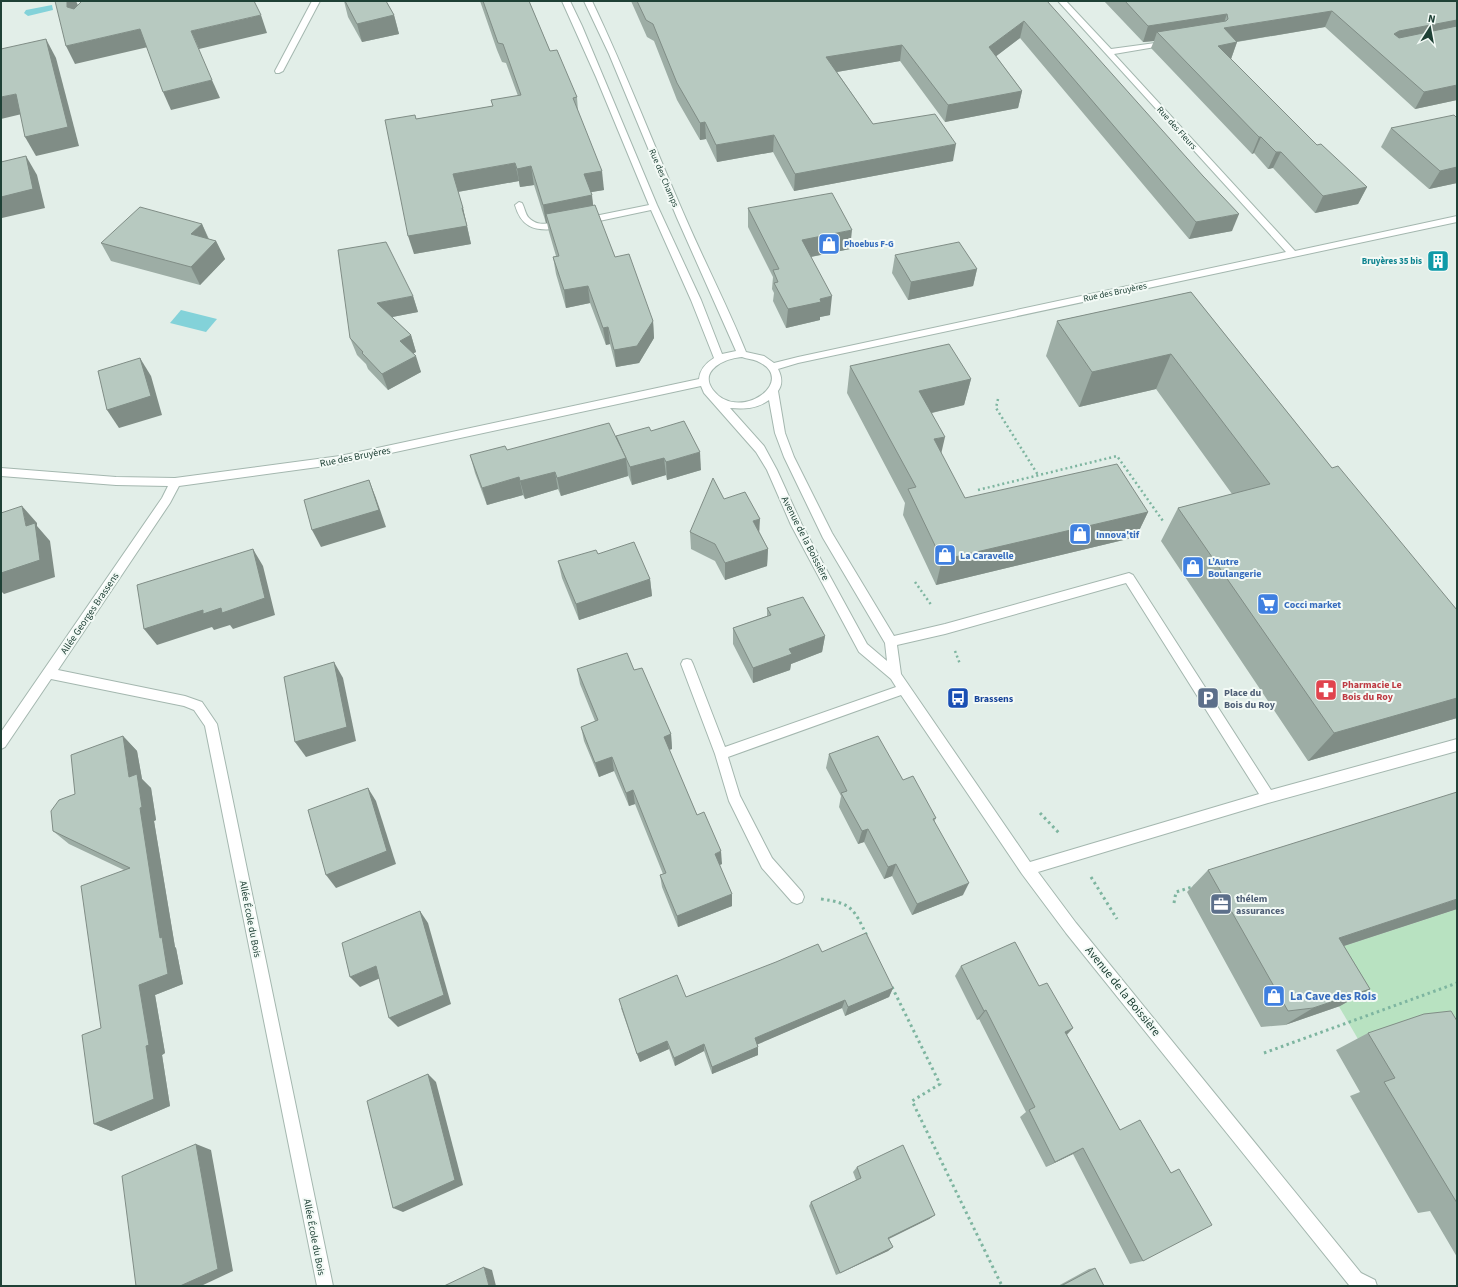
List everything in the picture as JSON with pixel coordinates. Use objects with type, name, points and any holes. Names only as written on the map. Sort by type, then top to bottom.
[{"type":"street","points":[[279,71],[316,1]]},
{"type":"street","points":[[566,1],[612,103],[654,207],[709,331],[719,359]]},
{"type":"street","name":"Rue des Champs","points":[[588,1],[608,44],[686,230],[731,326],[742,354]]},
{"type":"street","name":"Rue des Fleurs","points":[[1062,1],[1293,254]]},
{"type":"street","points":[[1109,52],[1173,42]]},
{"type":"street","points":[[519,206],[521,216],[527,222],[535,226],[545,228],[654,207]]},
{"type":"street","name":"Rue des Bruyères","points":[[773,367],[798,360],[1457,219]]},
{"type":"street","points":[[742,354],[754,355],[765,360],[773,367],[777,375],[777,384],[773,392],[765,399],[755,404],[742,406],[728,404],[716,399],[708,392],[704,382],[704,374],[710,365],[719,359],[730,355],[742,354]]},
{"type":"street","name":"Rue des Bruyères","points":[[1,472],[109,480],[175,482],[340,460],[704,382]]},
{"type":"street","name":"Avenue de la Boissière","points":[[773,392],[780,433],[789,457],[827,535],[891,642],[895,675]]},
{"type":"street","name":"Avenue de la Boissière","points":[[716,399],[760,449],[863,648],[895,675],[1027,869],[1076,934],[1362,1285]]},
{"type":"street","name":"Allée Georges Brassens","points":[[1,743],[162,506],[175,482]]},
{"type":"street","points":[[891,642],[908,639],[1129,578],[1268,797]]},
{"type":"street","points":[[687,664],[721,754],[734,797],[767,863],[797,897]]},
{"type":"street","name":"Allée École du Bois","points":[[48,673],[185,701],[198,706],[211,724],[325,1286]]},
{"type":"street","points":[[721,754],[904,689]]},
{"type":"street","points":[[1027,869],[1268,797],[1457,745]]},
{"type":"path","points":[[998,399],[996,408],[1038,475]]},
{"type":"path","points":[[978,490],[1117,456],[1163,521]]},
{"type":"path","points":[[1174,903],[1176,892],[1199,884]]},
{"type":"path","points":[[797,897],[838,900],[847,903],[854,909],[868,937]]},
{"type":"path","points":[[888,979],[940,1084],[912,1101],[1002,1286]]},
{"type":"path","points":[[1264,1053],[1457,983]]},
{"type":"green space","points":[[1457,909],[1457,1097],[1358,1039],[1310,957]]},
{"type":"water","points":[[52,5],[53,10],[28,16],[24,13],[26,10]]},
{"type":"water","points":[[181,310],[217,319],[206,332],[170,323]]},
{"type":"building","points":[[55,1],[68,1],[67,7],[74,9],[82,1],[254,1],[261,15],[191,31],[212,80],[163,92],[140,29],[66,46]]},
{"type":"building","points":[[345,1],[386,1],[394,15],[357,24]]},
{"type":"building","points":[[483,1],[529,1],[550,51],[557,50],[577,97],[573,98],[602,171],[584,174],[592,195],[543,205],[531,166],[517,169],[515,163],[453,174],[467,226],[408,236],[385,120],[415,115],[416,119],[493,106],[491,100],[521,95],[503,44],[498,43]]},
{"type":"building","points":[[637,1],[1047,1],[1203,176],[1239,214],[1196,222],[1024,21],[989,47],[1022,91],[948,105],[902,45],[826,57],[873,124],[935,114],[956,144],[795,174],[774,135],[716,145],[705,122],[700,123],[677,83],[653,24],[646,20]]},
{"type":"building","points":[[1125,1],[1457,1],[1457,20],[1399,31],[1394,34],[1399,38],[1457,26],[1457,85],[1424,92],[1332,11],[1224,28],[1237,42],[1218,46],[1317,145],[1321,144],[1367,187],[1323,196],[1281,152],[1276,152],[1261,137],[1259,137],[1157,32],[1226,21],[1228,19],[1227,14],[1148,26]]},
{"type":"building","points":[[46,39],[68,127],[25,137],[16,94],[1,97],[1,49]]},
{"type":"building","points":[[1454,115],[1457,118],[1457,167],[1440,171],[1391,128]]},
{"type":"building","points":[[26,156],[33,189],[1,197],[1,162]]},
{"type":"building","points":[[832,193],[852,230],[802,240],[832,296],[820,299],[821,302],[788,309],[774,283],[778,282],[773,270],[779,269],[748,208]]},
{"type":"building","points":[[595,205],[615,257],[629,254],[653,321],[637,346],[614,350],[608,327],[603,328],[588,286],[564,290],[553,257],[559,256],[546,214]]},
{"type":"building","points":[[140,207],[202,224],[191,234],[216,241],[191,267],[101,243]]},
{"type":"building","points":[[386,242],[413,296],[377,303],[411,335],[400,341],[416,356],[382,374],[350,338],[338,250]]},
{"type":"building","points":[[959,242],[977,269],[911,282],[895,255]]},
{"type":"building","points":[[1191,292],[1332,468],[1338,466],[1457,610],[1457,698],[1334,733],[1178,508],[1270,484],[1171,354],[1092,372],[1057,321]]},
{"type":"building","points":[[949,344],[971,379],[919,391],[945,437],[934,439],[965,498],[1117,464],[1148,512],[942,560],[908,489],[916,487],[850,366]]},
{"type":"building","points":[[140,358],[151,396],[107,410],[98,371]]},
{"type":"building","points":[[684,421],[700,452],[666,462],[664,458],[630,467],[616,436],[649,427],[651,431]]},
{"type":"building","points":[[609,423],[626,458],[557,478],[555,472],[520,481],[519,477],[482,488],[470,455],[505,446],[507,450]]},
{"type":"building","points":[[713,478],[724,499],[745,492],[760,519],[753,521],[768,549],[725,563],[715,544],[690,532]]},
{"type":"building","points":[[369,480],[379,510],[312,530],[304,500]]},
{"type":"building","points":[[22,506],[26,526],[35,523],[40,560],[1,573],[1,513]]},
{"type":"building","points":[[634,542],[650,579],[576,604],[558,561],[596,550],[598,554]]},
{"type":"building","points":[[253,549],[265,598],[222,613],[221,608],[203,614],[203,610],[144,629],[137,585]]},
{"type":"building","points":[[803,597],[825,636],[789,649],[792,654],[753,668],[733,628],[771,615],[767,608]]},
{"type":"building","points":[[627,653],[634,670],[642,668],[671,734],[664,737],[697,815],[704,812],[721,851],[715,854],[732,894],[677,916],[660,875],[666,873],[633,790],[626,793],[612,757],[595,763],[581,727],[598,720],[577,669]]},
{"type":"building","points":[[334,662],[347,727],[295,742],[284,677]]},
{"type":"building","points":[[123,736],[129,777],[137,774],[142,807],[140,808],[160,938],[162,937],[168,974],[139,985],[149,1045],[146,1046],[154,1099],[94,1124],[82,1035],[101,1028],[81,886],[130,868],[53,831],[51,811],[59,800],[75,794],[71,755]]},
{"type":"building","points":[[878,736],[903,780],[913,776],[936,818],[933,819],[969,883],[917,904],[896,864],[888,867],[868,829],[862,831],[841,793],[847,791],[829,754]]},
{"type":"building","points":[[368,788],[387,851],[326,875],[308,810]]},
{"type":"building","points":[[1457,792],[1457,899],[1339,938],[1370,989],[1313,1008],[1288,1011],[1208,870]]},
{"type":"building","points":[[420,911],[444,995],[389,1018],[376,966],[350,977],[342,943]]},
{"type":"building","points":[[866,933],[893,988],[848,1007],[845,1000],[755,1038],[758,1047],[712,1067],[704,1044],[674,1058],[667,1041],[637,1054],[619,999],[677,975],[686,997],[818,944],[822,952]]},
{"type":"building","points":[[1015,942],[1039,986],[1047,983],[1073,1028],[1065,1032],[1120,1130],[1140,1120],[1171,1173],[1179,1169],[1212,1225],[1143,1261],[1083,1148],[1055,1162],[1029,1110],[1035,1107],[986,1010],[984,1011],[961,966]]},
{"type":"building","points":[[1451,1011],[1457,1021],[1457,1203],[1384,1082],[1395,1078],[1368,1033],[1424,1014]]},
{"type":"building","points":[[428,1074],[455,1180],[393,1208],[367,1101]]},
{"type":"building","points":[[196,1144],[218,1269],[180,1286],[136,1286],[122,1176]]},
{"type":"building","points":[[903,1145],[935,1215],[888,1238],[893,1247],[840,1273],[811,1202],[861,1178],[857,1167]]},
{"type":"building","points":[[484,1267],[489,1286],[444,1286]]},
{"type":"building","points":[[1095,1268],[1104,1286],[1061,1286]]},
{"type":"place","name":"Phoebus F-G","points":[[829,244]]},
{"type":"place","name":"Bruyères 35 bis","points":[[1438,261]]},
{"type":"place","name":"Innova'tif","points":[[1080,534]]},
{"type":"place","name":"La Caravelle","points":[[945,555]]},
{"type":"place","name":"L’Autre Boulangerie","points":[[1193,567]]},
{"type":"place","name":"Cocci market","points":[[1268,604]]},
{"type":"place","name":"Pharmacie Le Bois du Roy","points":[[1326,690]]},
{"type":"place","name":"Brassens","points":[[958,698]]},
{"type":"place","name":"Place du Bois du Roy","points":[[1208,698]]},
{"type":"place","name":"thélem assurances","points":[[1221,904]]},
{"type":"place","name":"La Cave des Rois","points":[[1274,996]]}]
